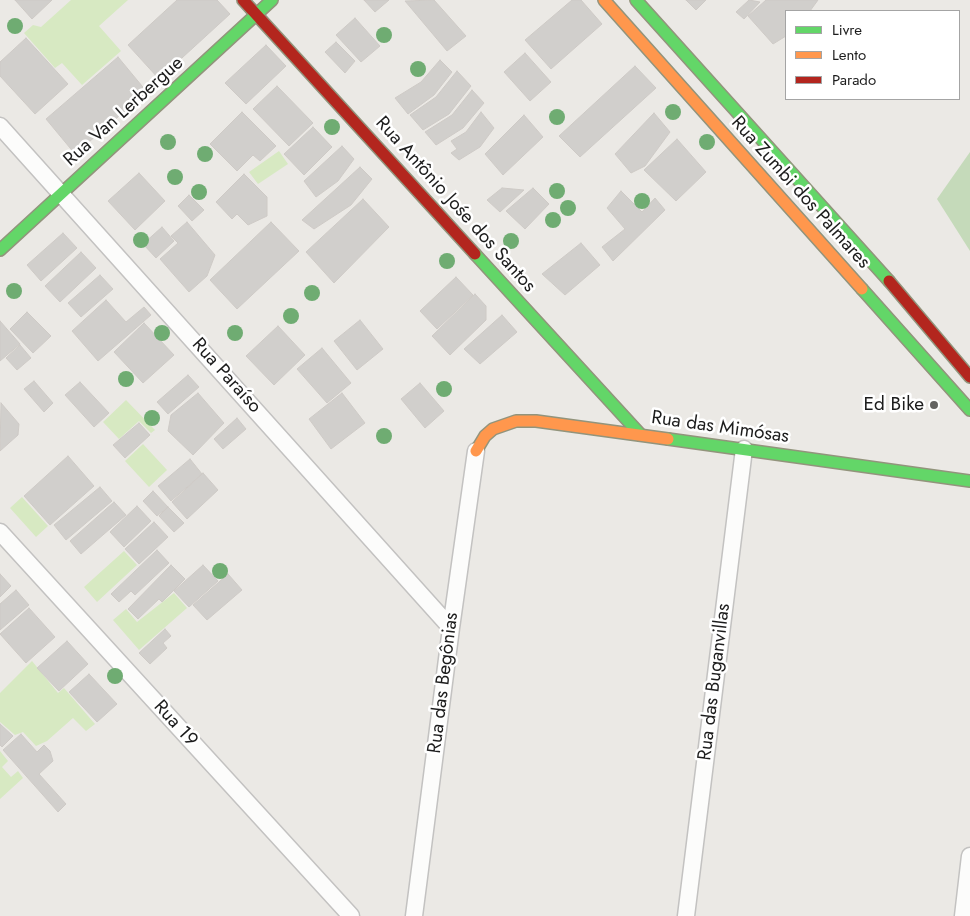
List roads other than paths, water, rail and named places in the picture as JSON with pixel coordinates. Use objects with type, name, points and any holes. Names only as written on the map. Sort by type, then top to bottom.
[{"type":"street","name":"Rua Antônio Jośe dos Santos","points":[[244,0],[640,434]]},
{"type":"street","name":"Rua Van Lerbergue","points":[[0,250],[272,0]]},
{"type":"street","name":"Rua Zumbi dos Palmares","points":[[604,0],[970,410]]},
{"type":"street","name":"Rua Zumbi dos Palmares","points":[[636,0],[884,275],[970,377]]},
{"type":"street","name":"Rua Paraíso","points":[[0,126],[62,192],[451,628]]},
{"type":"street","name":"Rua das Mimósas","points":[[476,451],[485,436],[493,429],[516,421],[536,421],[640,434],[970,482]]},
{"type":"street","name":"Rua das Buganvillas","points":[[686,916],[744,449]]},
{"type":"street","name":"Rua das Begônias","points":[[414,916],[476,451]]},
{"type":"street","name":"Rua 19","points":[[0,532],[351,916]]},
{"type":"street","points":[[963,916],[970,856]]},
{"type":"place","name":"Ed Bike","points":[[934,405]]}]
